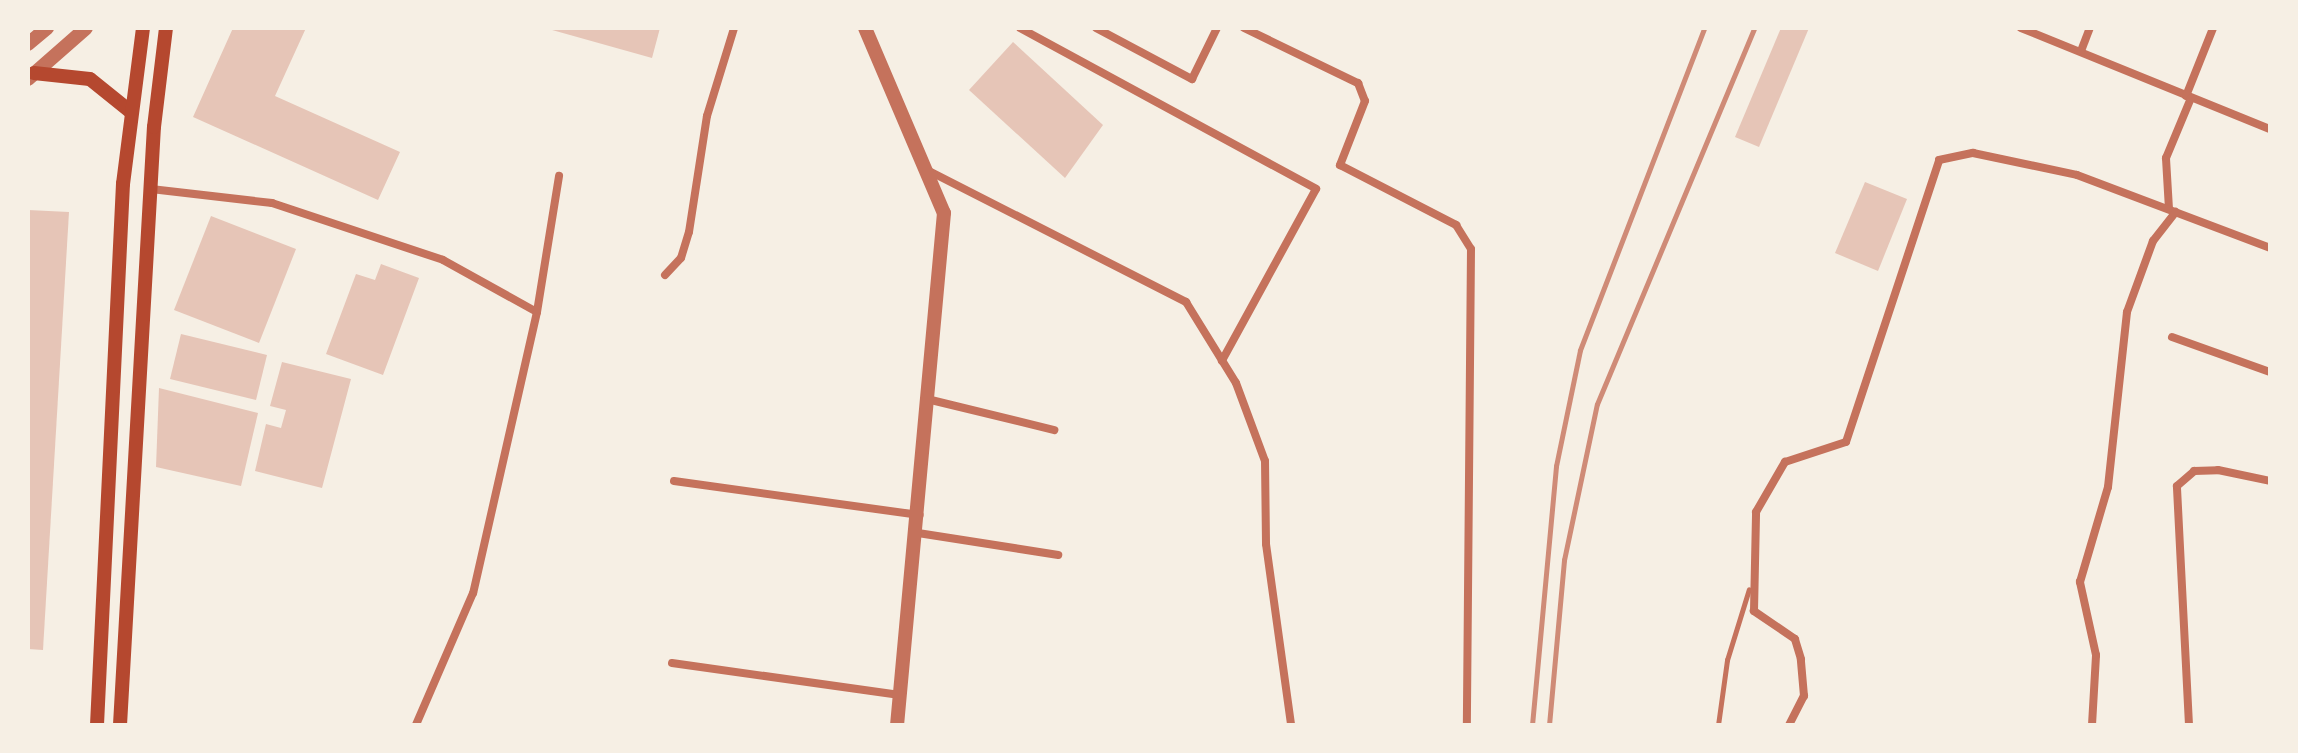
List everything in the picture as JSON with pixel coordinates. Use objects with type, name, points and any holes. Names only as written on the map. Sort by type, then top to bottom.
[{"type":"main road","points":[[97,725],[131,112],[143,28]]},
{"type":"main road","points":[[120,725],[151,189],[166,28]]},
{"type":"main road","points":[[31,76],[90,79],[131,112]]},
{"type":"street","points":[[28,44],[47,28]]},
{"type":"street","points":[[31,76],[86,28]]},
{"type":"street","points":[[665,275],[681,258],[689,232],[707,116],[734,28]]},
{"type":"street","points":[[865,28],[922,168],[944,213],[931,400],[897,725],[904,725]]},
{"type":"street","points":[[1020,28],[1316,189],[1222,361]]},
{"type":"street","points":[[1096,28],[1192,79],[1217,28]]},
{"type":"street","points":[[1244,28],[1358,83],[1365,101],[1340,165],[1456,225],[1471,249],[1467,725]]},
{"type":"street","points":[[2021,28],[2270,129]]},
{"type":"street","points":[[2081,51],[2090,28]]},
{"type":"street","points":[[2092,725],[2096,655],[2080,582],[2108,487],[2127,312],[2153,241],[2172,211],[2166,158],[2213,28]]},
{"type":"street","points":[[1789,725],[1804,696],[1801,659],[1795,639],[1754,611],[1749,589],[1756,512],[1776,471],[1846,442],[1939,160],[1973,153],[2063,171],[2270,248]]},
{"type":"street","points":[[922,168],[1186,302],[1222,361],[1265,461],[1266,544],[1291,725]]},
{"type":"street","points":[[416,725],[473,593],[520,412],[559,176]]},
{"type":"street","points":[[151,189],[272,203],[443,260],[504,288],[537,312]]},
{"type":"street","points":[[2172,337],[2270,372]]},
{"type":"street","points":[[931,400],[1054,430]]},
{"type":"street","points":[[2189,725],[2177,486],[2194,471],[2218,470],[2270,481]]},
{"type":"street","points":[[674,481],[920,515]]},
{"type":"street","points":[[918,533],[1058,555]]},
{"type":"street","points":[[672,663],[901,695]]},
{"type":"lane","points":[[1718,725],[1727,660],[1749,589]]},
{"type":"building","points":[[233,28],[306,28],[275,96],[400,152],[378,200],[193,117]]},
{"type":"building","points":[[545,28],[660,28],[652,58]]},
{"type":"building","points":[[1781,28],[1809,28],[1759,147],[1735,137]]},
{"type":"building","points":[[1013,42],[1103,125],[1065,178],[969,90]]},
{"type":"building","points":[[1865,182],[1907,199],[1878,271],[1835,253]]},
{"type":"building","points":[[28,210],[69,212],[43,650],[28,649]]},
{"type":"building","points":[[211,216],[296,249],[259,343],[174,310]]},
{"type":"building","points":[[381,264],[419,278],[383,375],[326,354],[356,274],[375,280]]},
{"type":"building","points":[[181,334],[267,355],[256,400],[170,379]]},
{"type":"building","points":[[282,362],[351,379],[322,488],[255,471],[266,424],[281,428],[286,410],[270,406]]},
{"type":"building","points":[[159,388],[258,413],[241,486],[156,467]]},
{"type":"railway","points":[[1532,725],[1556,466],[1580,350],[1704,28]]},
{"type":"railway","points":[[1549,725],[1564,560],[1597,404],[1754,28]]}]
